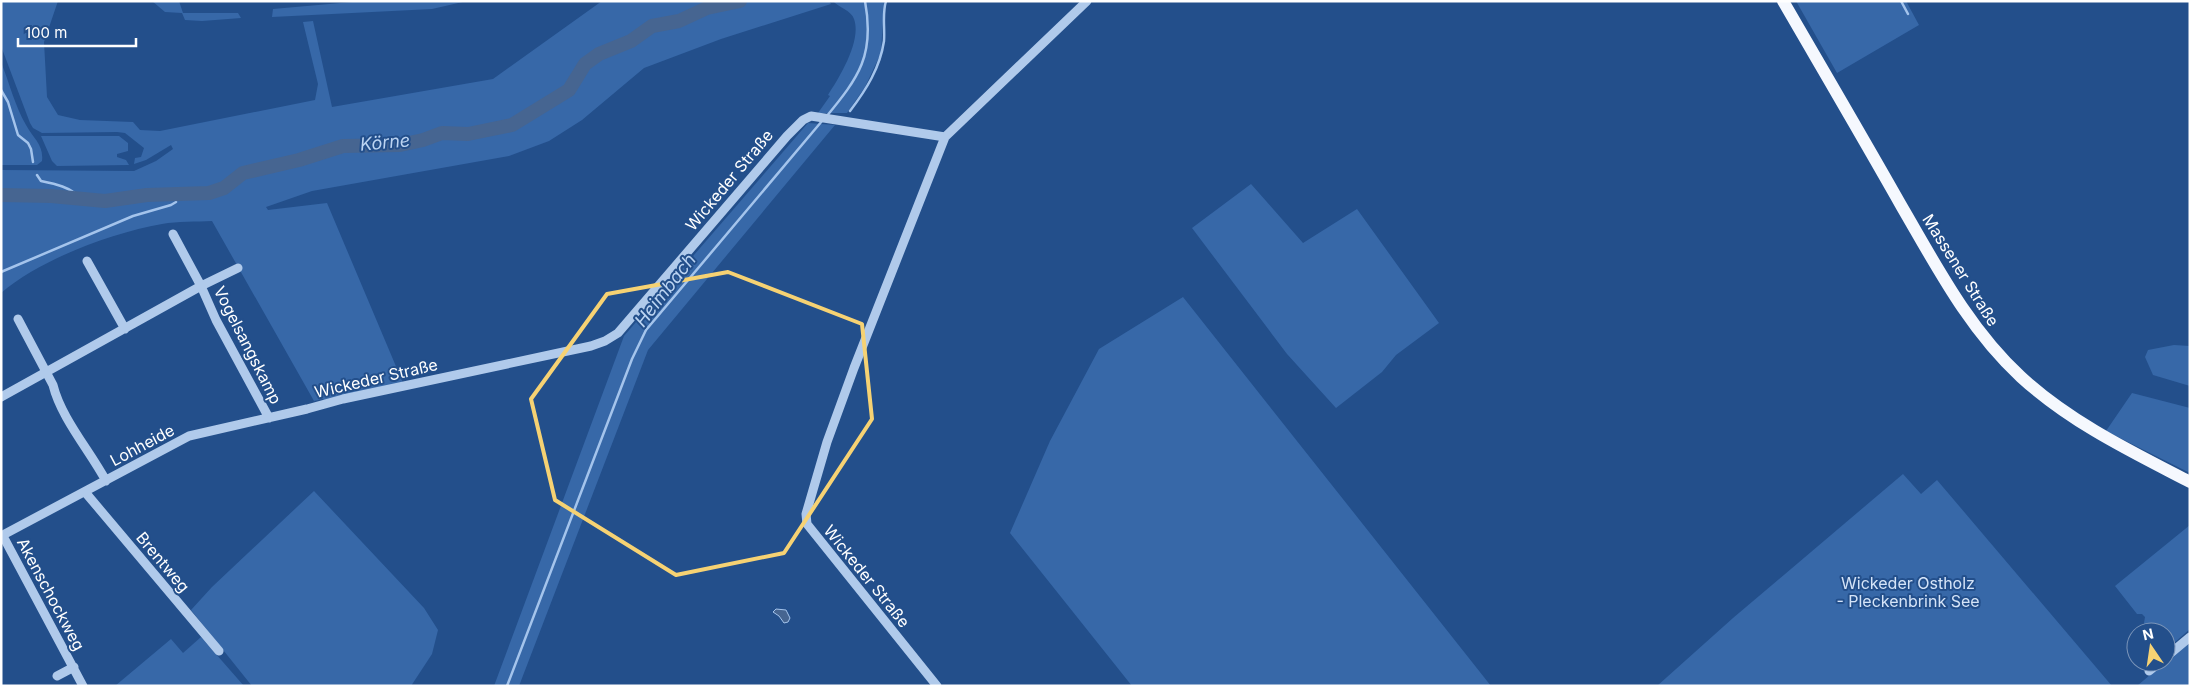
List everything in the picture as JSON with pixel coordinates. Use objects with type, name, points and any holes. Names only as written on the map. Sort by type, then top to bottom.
[{"type":"main road","name":"Massener Straße","points":[[1783,1],[1943,276],[1984,338],[2020,376],[2062,410],[2103,436],[2190,482]]},
{"type":"street","name":"Wickeder Straße","points":[[937,686],[807,524],[806,514],[827,442],[854,368],[945,137],[1087,1]]},
{"type":"street","name":"Wickeder Straße","points":[[307,409],[343,399],[591,346],[605,341],[618,333],[787,136],[803,120],[816,116],[945,137]]},
{"type":"street","name":"Vogelsangskamp","points":[[173,234],[201,286],[216,320],[269,418]]},
{"type":"street","points":[[87,261],[125,329]]},
{"type":"street","name":"Vogelsangskamp","points":[[1,396],[201,286],[238,268]]},
{"type":"street","points":[[18,320],[47,372],[56,394],[106,481]]},
{"type":"street","name":"Lohheide","points":[[2,536],[198,432],[307,409]]},
{"type":"street","name":"Brentweg","points":[[85,492],[219,651]]},
{"type":"street","name":"Akenschockweg","points":[[2,536],[84,686]]},
{"type":"street","points":[[2176,649],[2190,637]]},
{"type":"street","name":"Akenschockweg","points":[[57,676],[74,667]]},
{"type":"highlighted area","points":[[728,272],[862,324],[872,419],[784,553],[676,575],[555,500],[531,399],[607,294]]},
{"type":"green space","points":[[1,1],[58,1],[44,42],[47,97],[58,115],[80,120],[133,122],[140,130],[160,131],[315,100],[318,84],[303,22],[313,21],[332,107],[493,79],[602,1],[829,1],[831,4],[721,39],[644,68],[582,120],[549,141],[509,156],[312,191],[266,207],[268,210],[327,203],[403,383],[325,401],[323,399],[314,401],[212,221],[162,224],[99,241],[77,249],[36,269],[1,293],[1,170],[134,171],[156,161],[173,149],[171,145],[146,160],[134,164],[135,158],[141,157],[144,148],[125,133],[42,133],[33,128],[1,46]]},
{"type":"green space","points":[[152,1],[179,1],[183,13],[238,13],[241,18],[202,21],[185,20],[182,13],[165,12]]},
{"type":"green space","points":[[363,1],[467,1],[432,9],[272,17],[273,9]]},
{"type":"green space","points":[[833,1],[884,1],[881,53],[865,87],[847,113],[818,113],[830,96],[828,95],[848,59],[855,38],[856,28],[853,16]]},
{"type":"green space","points":[[1796,1],[1906,1],[1919,25],[1837,73]]},
{"type":"green space","points":[[1,62],[19,110],[41,150],[42,161],[37,165],[1,165]]},
{"type":"green space","points":[[808,123],[835,125],[648,350],[519,686],[494,686],[624,336]]},
{"type":"green space","points":[[41,136],[119,136],[128,143],[128,151],[117,154],[117,157],[126,160],[129,165],[57,166],[52,161]]},
{"type":"green space","points":[[1251,184],[1303,243],[1357,209],[1439,323],[1396,355],[1382,372],[1336,408],[1287,354],[1192,228]]},
{"type":"green space","points":[[1183,297],[1491,686],[1132,686],[1010,533],[1050,441],[1099,349]]},
{"type":"green space","points":[[2174,345],[2190,346],[2190,386],[2153,375],[2145,357],[2148,350]]},
{"type":"green space","points":[[2132,393],[2190,408],[2190,473],[2106,431]]},
{"type":"green space","name":"Wickeder Ostholz - Pleckenbrink See","points":[[1903,474],[1921,494],[1937,480],[2112,686],[1657,686],[1733,618]]},
{"type":"green space","points":[[314,491],[424,608],[438,630],[432,654],[411,686],[252,686],[191,610],[212,587]]},
{"type":"green space","points":[[2190,525],[2190,629],[2176,641],[2176,622],[2144,622],[2145,617],[2142,614],[2137,614],[2115,586]]},
{"type":"green space","points":[[201,637],[244,686],[115,686],[171,639],[183,653]]},
{"type":"green space","points":[[2190,641],[2190,686],[2137,686],[2153,672],[2176,672],[2176,653]]},
{"type":"shaded area","points":[[776,609],[786,610],[790,618],[788,622],[784,623],[773,612]]},
{"type":"waterway","name":"Körne","points":[[1,195],[51,196],[105,201],[147,195],[209,193],[224,188],[243,173],[299,160],[343,146],[400,145],[423,140],[442,133],[468,134],[512,125],[569,90],[585,64],[599,54],[631,41],[652,26],[679,21],[707,8],[740,1]]},
{"type":"waterway","name":"Heimbach","points":[[826,117],[847,90],[862,64],[868,36],[865,1]]},
{"type":"waterway","points":[[850,111],[867,87],[882,51],[886,1]]},
{"type":"waterway","points":[[1901,1],[1908,14]]},
{"type":"waterway","points":[[1,90],[8,102],[18,135],[28,143],[31,149],[33,162]]},
{"type":"waterway","name":"Heimbach","points":[[507,686],[632,359],[646,330],[822,121]]},
{"type":"waterway","points":[[37,175],[41,181],[67,189],[80,198]]},
{"type":"waterway","points":[[1,272],[133,216],[176,202]]}]
